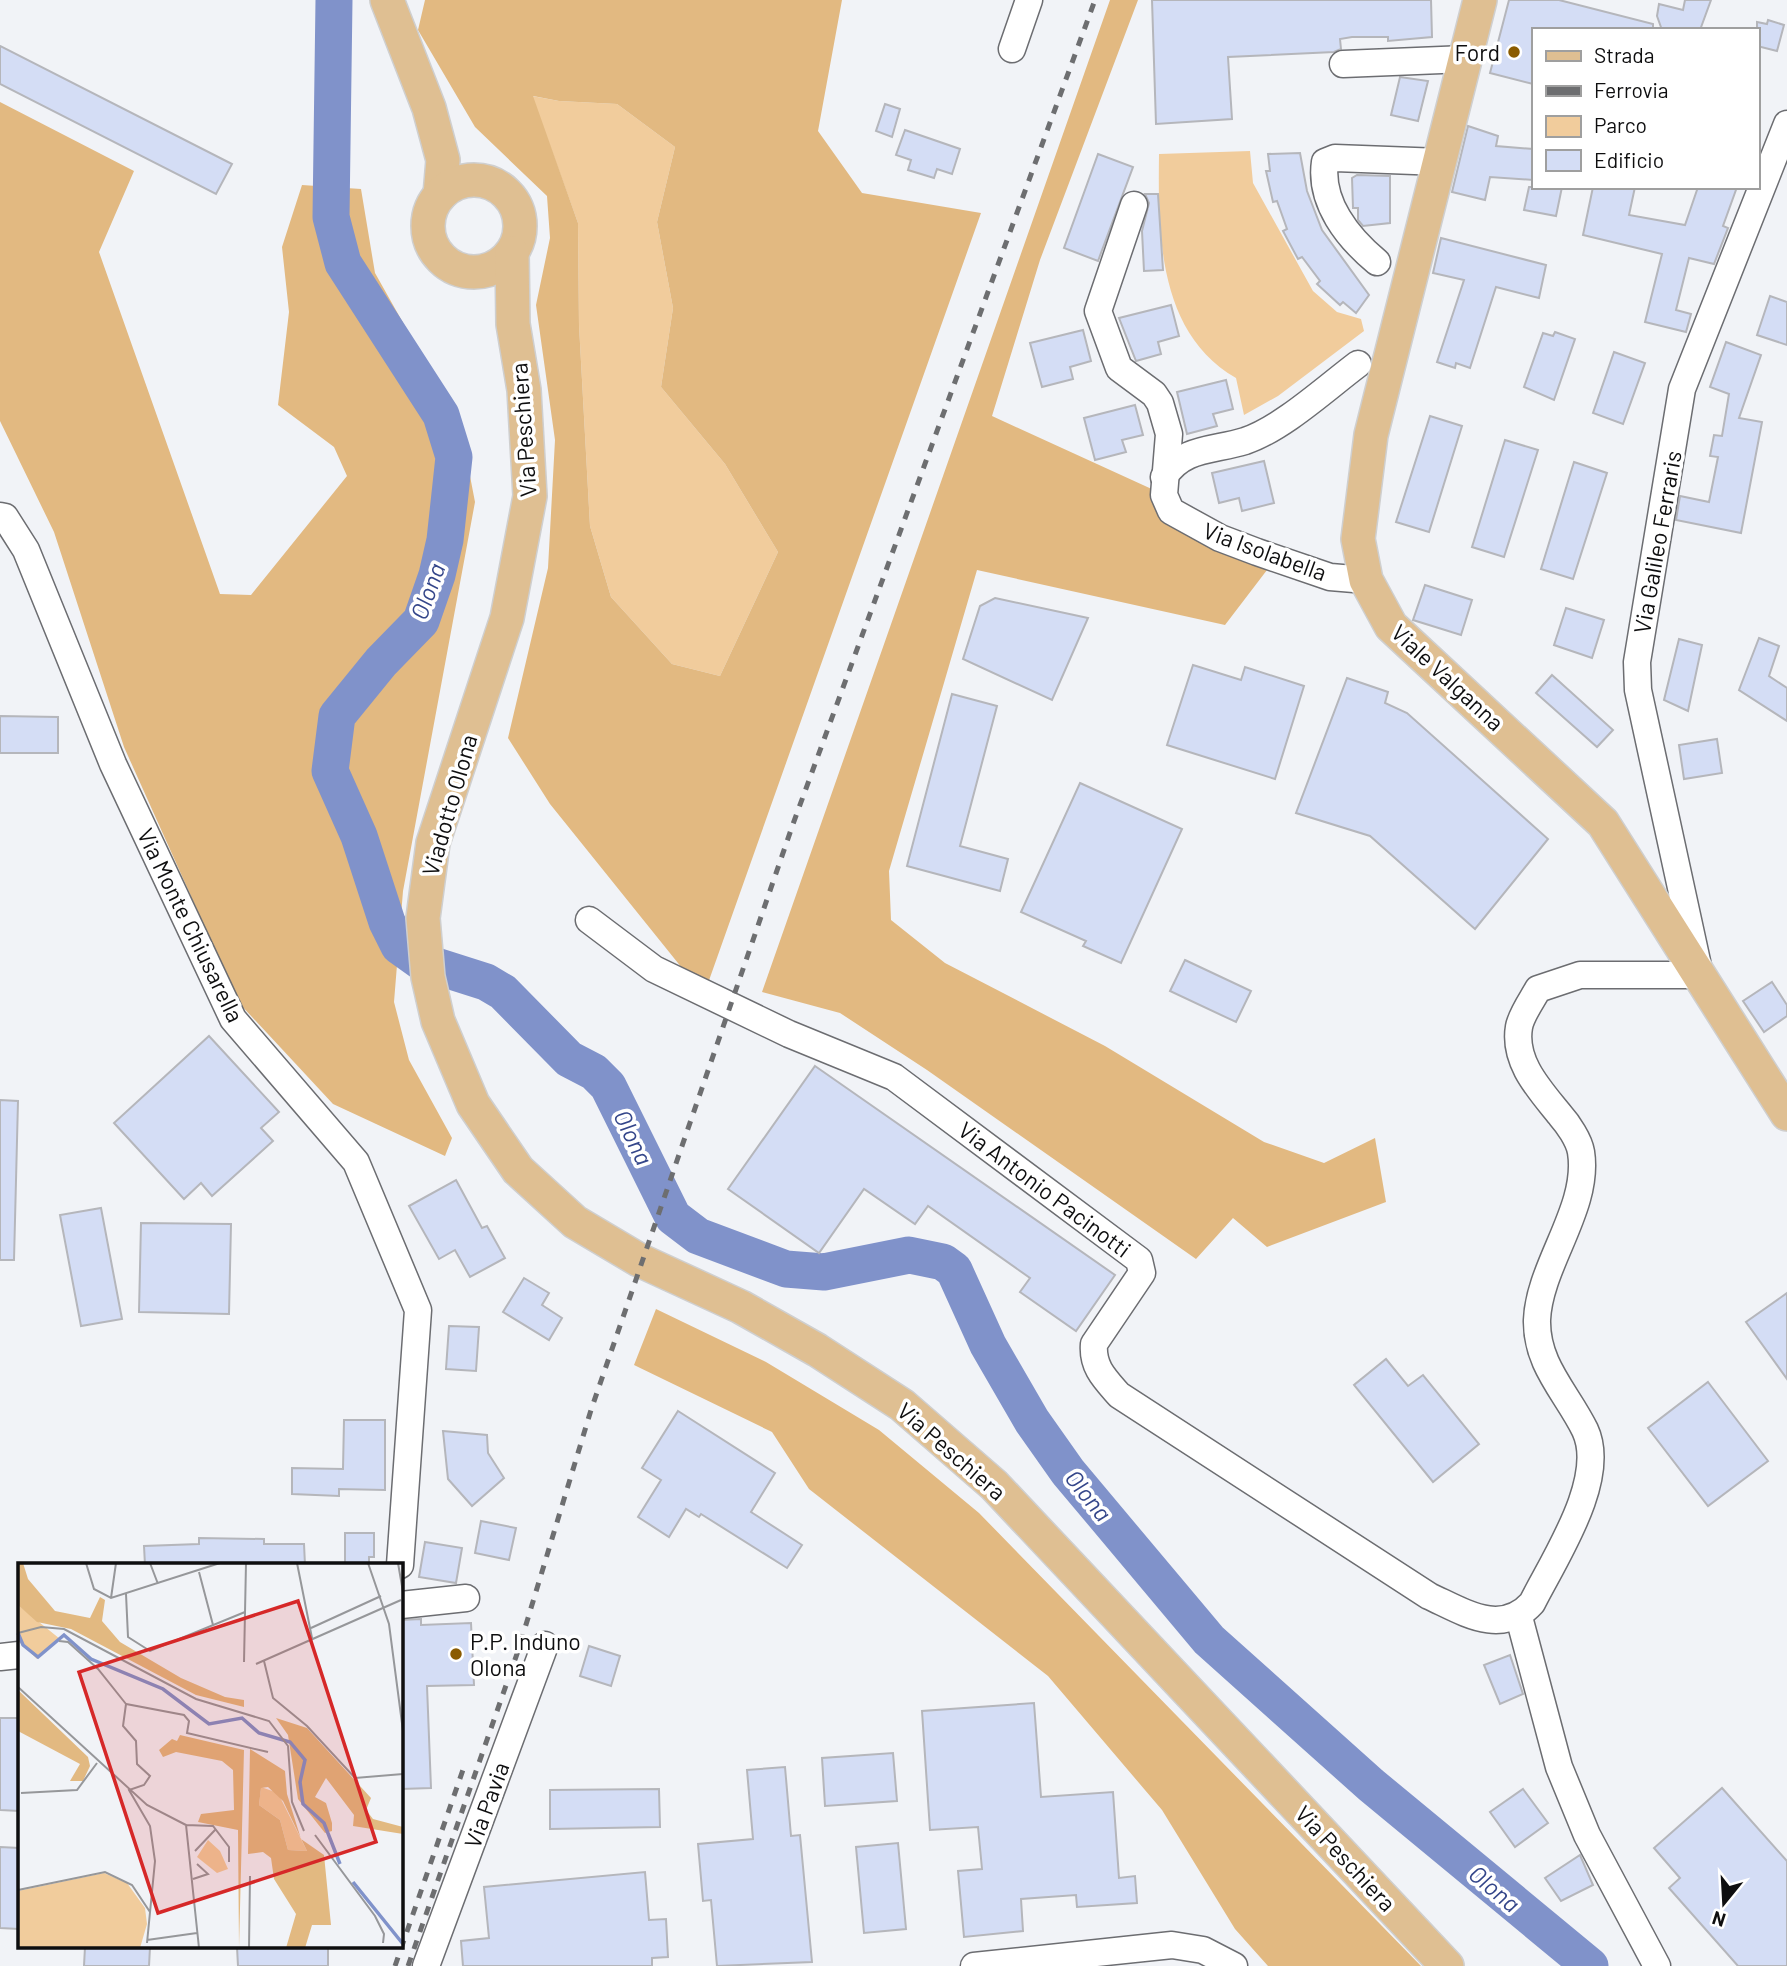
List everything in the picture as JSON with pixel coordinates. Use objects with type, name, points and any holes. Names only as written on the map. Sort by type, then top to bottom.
[{"type":"main road","name":"Via Peschiera","points":[[387,0],[429,108],[443,160],[440,195],[432,208],[428,233],[435,252],[445,262],[467,272],[513,324]]},
{"type":"main road","name":"Viale Valganna","points":[[1480,0],[1371,435],[1358,539],[1366,580],[1391,626],[1603,823],[1787,1114]]},
{"type":"main road","name":"Via Peschiera","points":[[429,108],[458,153],[499,187],[518,210],[520,224],[512,253],[513,324],[524,390],[530,496],[507,618]]},
{"type":"main road","points":[[440,195],[453,185],[468,180],[484,181],[499,187]]},
{"type":"main road","points":[[467,272],[492,269],[512,253]]},
{"type":"main road","name":"Viadotto Olona","points":[[432,997],[423,918],[428,866],[449,790],[507,618]]},
{"type":"main road","name":"Via Peschiera","points":[[432,997],[448,1051],[473,1104],[502,1150],[534,1186],[575,1222],[599,1237],[763,1319],[902,1405],[994,1485],[1447,1966]]},
{"type":"street","points":[[1012,49],[1029,0]]},
{"type":"street","points":[[1343,64],[1466,59]]},
{"type":"street","name":"Via Galileo Ferraris","points":[[1700,975],[1638,690],[1637,662],[1647,585],[1682,388],[1787,124]]},
{"type":"street","points":[[1377,262],[1360,248],[1339,222],[1327,188],[1325,162],[1335,158],[1441,162]]},
{"type":"street","name":"Via Isolabella","points":[[1134,205],[1098,311],[1119,368],[1154,394],[1160,403],[1169,434],[1164,495],[1171,510],[1210,533],[1330,577],[1366,580]]},
{"type":"street","points":[[1164,477],[1172,464],[1185,455],[1245,441],[1270,428],[1359,364]]},
{"type":"street","name":"Via Monte Chiusarella","points":[[0,516],[5,517],[26,550],[113,764],[233,1019],[356,1162],[418,1310],[400,1563]]},
{"type":"street","name":"Via Antonio Pacinotti","points":[[589,920],[654,969],[789,1034],[894,1077],[1139,1260],[1143,1266],[1142,1273],[1094,1344],[1093,1357],[1099,1372],[1119,1395],[1429,1596],[1475,1617],[1501,1621],[1519,1617]]},
{"type":"street","points":[[1657,1966],[1587,1835],[1559,1767],[1519,1617],[1532,1603],[1587,1491],[1591,1462],[1586,1432],[1552,1378],[1540,1348],[1537,1320],[1544,1287],[1574,1207],[1581,1151],[1567,1123],[1533,1082],[1521,1057],[1519,1026],[1538,989],[1580,975],[1700,975]]},
{"type":"street","points":[[402,1605],[466,1598]]},
{"type":"street","name":"Via Pavia","points":[[426,1966],[545,1645]]},
{"type":"street","points":[[0,1657],[18,1655]]},
{"type":"street","points":[[974,1966],[1172,1945],[1203,1951],[1234,1966]]},
{"type":"green space","points":[[532,96],[559,101],[617,104],[675,147],[657,222],[673,308],[661,387],[725,464],[778,552],[720,676],[672,664],[611,597],[590,526],[579,325],[578,223]]},
{"type":"green space","points":[[1250,151],[1253,183],[1313,291],[1337,312],[1361,319],[1364,331],[1278,396],[1244,415],[1236,378],[1210,359],[1191,335],[1177,309],[1162,249],[1159,154]]},
{"type":"shaded area","points":[[425,0],[842,0],[818,131],[862,193],[981,213],[707,986],[690,978],[550,804],[508,738],[548,568],[555,440],[536,305],[550,238],[547,196],[475,127],[418,30]],"holes":[[[533,96],[559,101],[617,104],[675,147],[657,222],[673,308],[661,387],[725,464],[778,552],[720,676],[672,664],[611,597],[590,526],[579,325],[578,223]]]},
{"type":"shaded area","points":[[1110,0],[1138,0],[1040,260],[992,416],[1202,512],[1193,535],[1267,570],[1225,625],[977,570],[889,871],[891,920],[945,963],[1105,1046],[1264,1142],[1324,1163],[1375,1138],[1386,1202],[1267,1247],[1233,1218],[1196,1259],[927,1070],[840,1013],[762,992]]},
{"type":"shaded area","points":[[0,102],[134,171],[99,252],[220,594],[251,595],[347,476],[334,447],[278,405],[289,312],[282,247],[302,185],[361,189],[375,273],[460,424],[475,502],[403,891],[394,1002],[409,1060],[452,1138],[445,1156],[333,1104],[239,1003],[124,747],[54,532],[0,421]]},
{"type":"shaded area","points":[[656,1309],[766,1362],[879,1430],[979,1513],[1421,1966],[1268,1966],[1235,1929],[1162,1810],[1048,1676],[809,1489],[772,1432],[634,1365]]},
{"type":"building","points":[[1152,0],[1431,0],[1432,37],[1388,41],[1388,37],[1352,37],[1340,39],[1341,49],[1334,52],[1228,57],[1232,119],[1156,124]]},
{"type":"building","name":"Ford","points":[[1509,0],[1559,0],[1653,24],[1653,28],[1532,28],[1532,84],[1490,73]]},
{"type":"building","points":[[1685,0],[1711,0],[1701,28],[1661,28],[1657,16],[1659,4],[1683,10]]},
{"type":"building","points":[[1768,20],[1784,25],[1777,51],[1759,46],[1757,22],[1767,24]]},
{"type":"building","points":[[0,46],[232,164],[216,194],[0,84]]},
{"type":"building","points":[[1400,77],[1428,81],[1418,121],[1391,115]]},
{"type":"building","points":[[885,104],[900,109],[892,137],[876,131]]},
{"type":"building","points":[[1468,126],[1498,136],[1496,146],[1532,149],[1532,180],[1490,177],[1485,200],[1452,192]]},
{"type":"building","points":[[905,130],[960,149],[952,174],[937,169],[934,178],[908,170],[911,160],[896,155]]},
{"type":"building","points":[[1300,153],[1307,191],[1322,230],[1369,295],[1356,313],[1343,302],[1340,305],[1317,284],[1320,281],[1302,257],[1298,259],[1283,231],[1287,229],[1277,201],[1273,202],[1266,171],[1270,171],[1268,154]]},
{"type":"building","points":[[1098,154],[1133,167],[1098,261],[1064,248]]},
{"type":"building","points":[[1357,175],[1390,176],[1390,223],[1363,226],[1358,220],[1358,208],[1353,208],[1352,178]]},
{"type":"building","points":[[1529,187],[1562,189],[1556,216],[1524,210]]},
{"type":"building","points":[[1593,189],[1635,189],[1629,215],[1685,225],[1697,189],[1736,189],[1723,226],[1728,228],[1714,264],[1689,258],[1676,310],[1691,314],[1686,332],[1645,322],[1662,254],[1583,235]]},
{"type":"building","points":[[1145,194],[1158,194],[1163,270],[1144,271],[1142,231],[1149,203]]},
{"type":"building","points":[[1441,238],[1546,265],[1539,298],[1496,287],[1470,368],[1456,363],[1455,368],[1437,362],[1464,280],[1433,273]]},
{"type":"building","points":[[1770,296],[1787,302],[1787,345],[1757,335]]},
{"type":"building","points":[[1171,305],[1179,336],[1158,342],[1161,354],[1136,361],[1119,318]]},
{"type":"building","points":[[1083,330],[1091,361],[1070,367],[1073,379],[1042,387],[1030,343]]},
{"type":"building","points":[[1555,332],[1575,339],[1554,400],[1524,387],[1543,333],[1553,336]]},
{"type":"building","points":[[1726,342],[1761,355],[1739,418],[1762,422],[1741,533],[1676,520],[1680,496],[1709,502],[1718,457],[1710,456],[1714,435],[1722,436],[1729,394],[1710,387]]},
{"type":"building","points":[[1614,352],[1645,363],[1623,424],[1593,413]]},
{"type":"building","points":[[1226,380],[1233,409],[1213,414],[1217,426],[1187,434],[1177,392]]},
{"type":"building","points":[[1135,405],[1143,435],[1122,440],[1126,452],[1095,460],[1084,418]]},
{"type":"building","points":[[1430,416],[1462,426],[1429,532],[1396,522]]},
{"type":"building","points":[[1505,440],[1538,450],[1504,557],[1472,547]]},
{"type":"building","points":[[1264,461],[1274,503],[1242,511],[1239,498],[1219,503],[1212,473]]},
{"type":"building","points":[[1574,462],[1607,473],[1573,579],[1541,569]]},
{"type":"building","points":[[1425,585],[1472,600],[1461,635],[1413,620]]},
{"type":"building","points":[[995,598],[1088,618],[1052,700],[963,659],[980,606]]},
{"type":"building","points":[[1566,608],[1604,620],[1592,658],[1554,645]]},
{"type":"building","points":[[1759,638],[1779,646],[1769,676],[1787,688],[1787,721],[1739,690]]},
{"type":"building","points":[[1679,639],[1702,645],[1688,711],[1664,700]]},
{"type":"building","points":[[1193,665],[1241,680],[1245,667],[1304,686],[1275,779],[1167,745]]},
{"type":"building","points":[[1552,675],[1613,730],[1597,747],[1536,693]]},
{"type":"building","points":[[1347,678],[1388,692],[1385,703],[1407,713],[1548,839],[1475,929],[1370,836],[1296,813]]},
{"type":"building","points":[[952,694],[997,706],[960,846],[1008,859],[1000,891],[907,866]]},
{"type":"building","points":[[0,716],[58,717],[58,753],[0,753]]},
{"type":"building","points":[[1717,739],[1722,773],[1684,779],[1679,745]]},
{"type":"building","points":[[1080,783],[1182,829],[1121,963],[1083,946],[1086,941],[1021,912]]},
{"type":"building","points":[[1185,960],[1251,991],[1236,1022],[1170,991]]},
{"type":"building","points":[[1772,982],[1787,1005],[1787,1016],[1764,1032],[1743,1001]]},
{"type":"building","points":[[209,1036],[279,1112],[261,1128],[273,1141],[212,1196],[201,1183],[184,1199],[114,1123]]},
{"type":"building","points":[[815,1066],[1115,1275],[1076,1331],[1020,1292],[1030,1278],[928,1206],[915,1224],[864,1189],[819,1253],[728,1189]]},
{"type":"building","points":[[0,1100],[18,1101],[14,1260],[0,1260]]},
{"type":"building","points":[[456,1180],[482,1228],[487,1226],[505,1258],[470,1277],[455,1250],[439,1259],[409,1206]]},
{"type":"building","points":[[101,1208],[122,1319],[81,1326],[60,1215]]},
{"type":"building","points":[[141,1223],[231,1224],[229,1314],[139,1312]]},
{"type":"building","points":[[524,1278],[549,1293],[542,1305],[562,1318],[549,1340],[503,1312]]},
{"type":"building","points":[[1787,1293],[1787,1379],[1746,1322]]},
{"type":"building","points":[[449,1326],[479,1327],[476,1371],[446,1369]]},
{"type":"building","points":[[1386,1359],[1408,1386],[1423,1375],[1479,1444],[1433,1482],[1354,1385]]},
{"type":"building","points":[[1708,1382],[1768,1461],[1708,1506],[1648,1428]]},
{"type":"building","points":[[678,1411],[775,1473],[751,1512],[802,1545],[787,1568],[701,1514],[699,1517],[686,1509],[669,1537],[638,1517],[661,1480],[642,1468]]},
{"type":"building","points":[[344,1420],[385,1420],[385,1490],[339,1489],[339,1496],[292,1494],[292,1468],[343,1469]]},
{"type":"building","points":[[443,1431],[487,1435],[488,1453],[504,1478],[472,1506],[448,1479]]},
{"type":"building","points":[[481,1521],[516,1528],[509,1560],[475,1553]]},
{"type":"building","points":[[345,1533],[374,1533],[374,1557],[369,1557],[369,1563],[345,1563]]},
{"type":"building","points":[[199,1538],[264,1539],[264,1544],[304,1544],[305,1563],[145,1563],[144,1546],[199,1544]]},
{"type":"building","points":[[425,1542],[462,1548],[456,1583],[419,1577]]},
{"type":"building","points":[[421,1619],[421,1625],[471,1623],[474,1685],[427,1686],[431,1788],[402,1789],[402,1620]]},
{"type":"building","points":[[589,1646],[620,1656],[611,1686],[580,1676]]},
{"type":"building","points":[[1510,1655],[1523,1694],[1500,1704],[1484,1665]]},
{"type":"building","points":[[1034,1703],[1041,1797],[1113,1792],[1119,1878],[1135,1876],[1137,1903],[1077,1907],[1076,1895],[1021,1899],[1023,1931],[964,1937],[958,1871],[982,1869],[978,1827],[930,1830],[922,1711]]},
{"type":"building","points":[[0,1718],[18,1718],[18,1811],[0,1810]]},
{"type":"building","points":[[893,1753],[897,1801],[825,1806],[822,1758]]},
{"type":"building","points":[[785,1767],[791,1836],[800,1835],[812,1962],[717,1966],[711,1900],[703,1901],[698,1844],[753,1839],[747,1770]]},
{"type":"building","points":[[1722,1788],[1787,1861],[1787,1966],[1738,1966],[1669,1888],[1680,1878],[1654,1848]]},
{"type":"building","points":[[659,1789],[660,1827],[550,1829],[550,1790]]},
{"type":"building","points":[[1523,1789],[1548,1823],[1515,1847],[1490,1812]]},
{"type":"building","points":[[898,1843],[906,1929],[864,1933],[856,1847]]},
{"type":"building","points":[[0,1847],[18,1848],[18,1929],[0,1928]]},
{"type":"building","points":[[1580,1855],[1593,1885],[1561,1901],[1545,1878]]},
{"type":"building","points":[[645,1872],[649,1920],[666,1919],[668,1957],[652,1958],[652,1966],[463,1966],[461,1941],[489,1938],[484,1887]]},
{"type":"building","points":[[85,1948],[150,1948],[149,1966],[84,1966]]},
{"type":"building","points":[[237,1948],[328,1948],[328,1966],[238,1966]]},
{"type":"waterway","name":"Olona","points":[[334,0],[331,217],[343,263],[441,415],[454,457],[445,540],[437,575],[421,621],[381,662],[337,716],[330,771],[359,836],[387,922],[399,946],[420,961],[486,982],[503,992],[569,1059],[594,1072],[608,1086],[673,1217],[698,1236],[786,1269],[824,1272],[909,1255],[943,1262],[954,1270],[988,1345],[1032,1421],[1068,1472],[1209,1640],[1371,1785],[1590,1966]]},
{"type":"railway","points":[[408,1966],[518,1651],[591,1410],[793,824],[1095,0]]},
{"type":"railway","points":[[402,1946],[465,1764]]},
{"type":"railway","points":[[395,1966],[401,1948]]},
{"type":"place","name":"Ford","points":[[1514,52]]},
{"type":"place","name":"P.P. Induno Olona","points":[[456,1654]]}]
